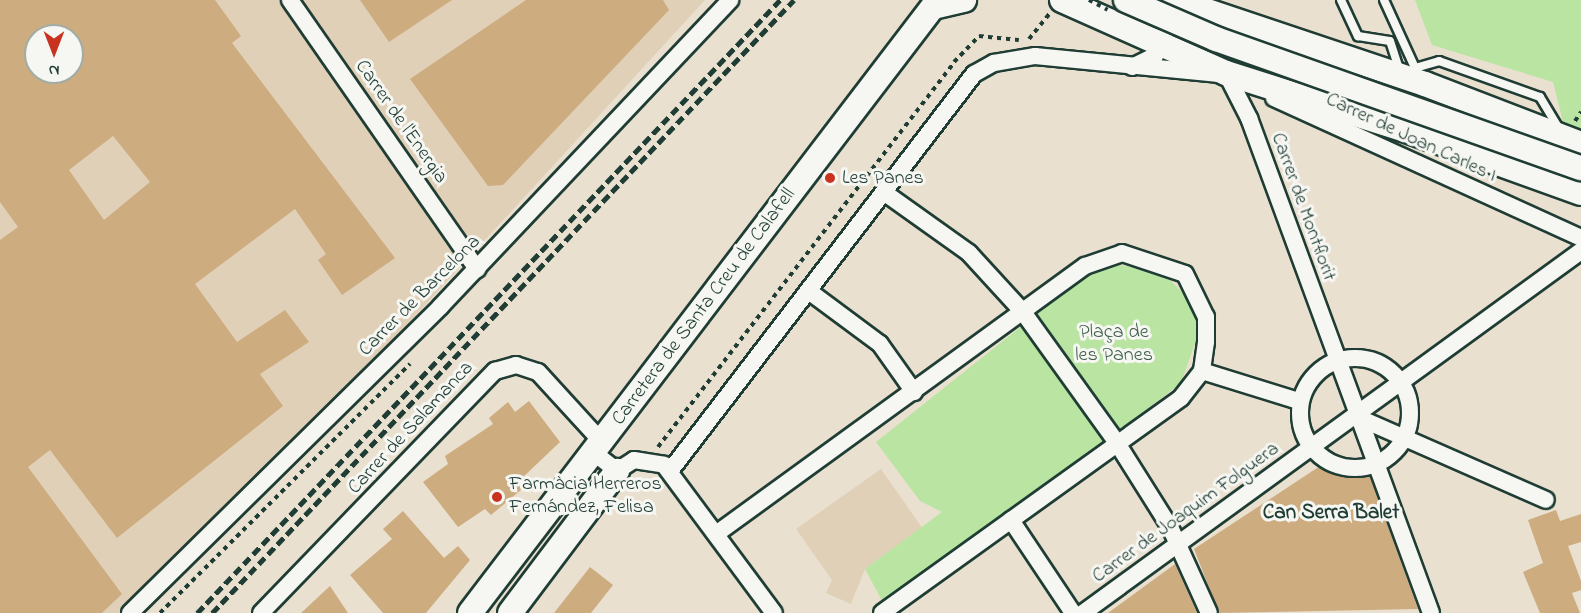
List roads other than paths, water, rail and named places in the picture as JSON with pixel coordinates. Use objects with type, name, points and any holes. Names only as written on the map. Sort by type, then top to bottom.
[{"type":"street","name":"Carrer de l'Energia","points":[[290,0],[477,269]]},
{"type":"street","name":"Carrer de Barcelona","points":[[130,613],[477,269],[730,0]]},
{"type":"street","points":[[935,3],[964,0]]},
{"type":"street","points":[[1126,0],[1216,39],[1581,168]]},
{"type":"street","points":[[1131,67],[1152,59],[1174,9],[1183,2],[1412,76],[1573,140]]},
{"type":"street","name":"Carretera de Santa Creu de Calafell","points":[[470,613],[935,3]]},
{"type":"street","points":[[1057,3],[1226,74],[1403,129],[1581,193]]},
{"type":"street","points":[[670,471],[810,292],[974,74],[994,63],[1035,56],[1131,67],[1226,74]]},
{"type":"street","name":"Carrer de Joan Carles I","points":[[1226,74],[1581,238]]},
{"type":"street","name":"Carrer de Montflorit","points":[[1226,74],[1249,118],[1376,467]]},
{"type":"street","points":[[885,193],[969,253],[1023,312],[1117,443],[1179,543],[1209,613]]},
{"type":"street","points":[[1401,384],[1581,251]]},
{"type":"street","points":[[716,534],[1085,266],[1122,253],[1160,262],[1185,274],[1199,299],[1206,318],[1202,371],[1181,398],[882,613]]},
{"type":"street","points":[[810,292],[880,344],[914,392]]},
{"type":"street","points":[[1335,358],[1377,363],[1401,384],[1410,409],[1406,438],[1376,467],[1342,465],[1314,447],[1300,420],[1299,401],[1311,379],[1335,358]]},
{"type":"street","name":"Carrer de Salamanca","points":[[261,613],[495,371],[516,365],[538,372],[617,471]]},
{"type":"street","points":[[1202,371],[1299,401]]},
{"type":"street","name":"Carrer de Joaquim Folguera","points":[[1083,613],[1401,384]]},
{"type":"street","points":[[1357,417],[1546,500]]},
{"type":"street","points":[[510,613],[617,471],[642,460],[670,471],[774,613]]},
{"type":"street","points":[[1376,467],[1431,613]]},
{"type":"street","points":[[1011,520],[1073,613]]},
{"type":"lane","points":[[1341,0],[1358,36],[1390,41],[1402,70],[1412,76]]},
{"type":"lane","points":[[1384,0],[1412,76]]},
{"type":"railway","points":[[197,613],[780,0]]},
{"type":"railway","points":[[212,613],[794,0]]},
{"type":"place","name":"Les Panes","points":[[830,178]]},
{"type":"place","name":"Farmàcia Herreros Fernández, Felisa","points":[[497,497]]},
{"type":"district","name":"Can Serra Balet","points":[[1331,513]]},
{"type":"park label","name":"Plaça de les Panes","points":[[1114,344]]}]
